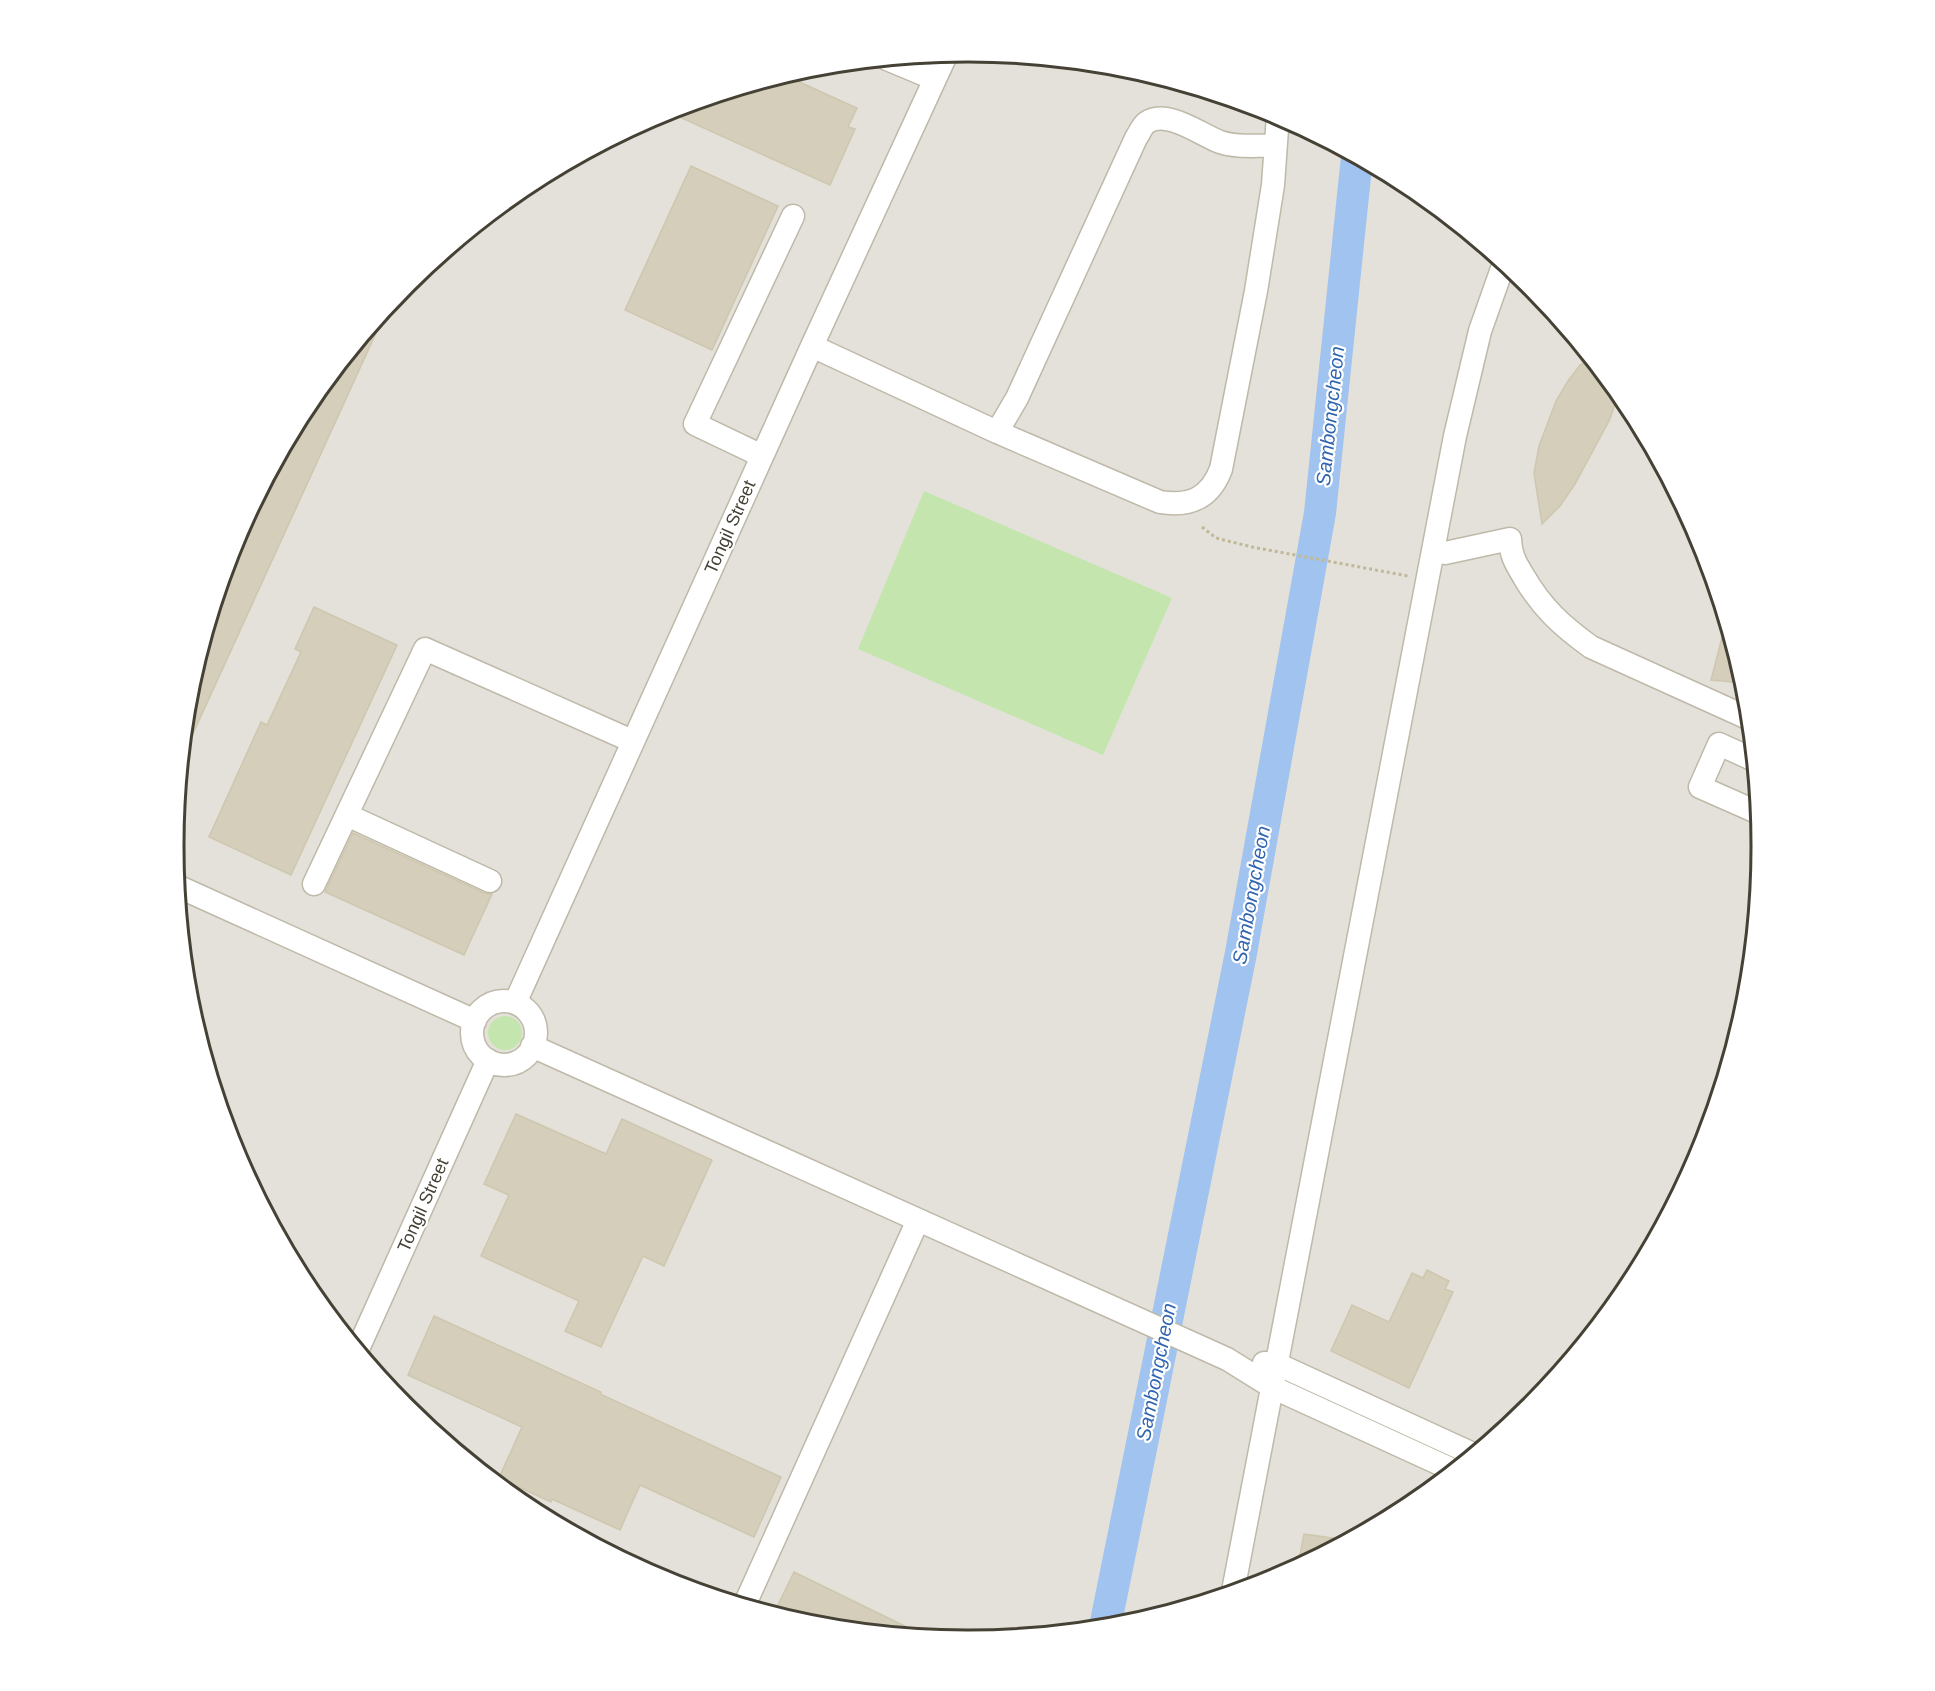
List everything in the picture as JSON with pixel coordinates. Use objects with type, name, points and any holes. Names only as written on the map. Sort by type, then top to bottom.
[{"type":"street","name":"Tongil Street","points":[[515,1003],[632,741],[943,62]]},
{"type":"street","points":[[900,65],[935,79]]},
{"type":"street","points":[[997,432],[1017,398],[1131,149],[1146,123],[1160,118],[1173,120],[1221,142],[1275,146]]},
{"type":"street","points":[[812,346],[997,432],[1160,502],[1176,504],[1191,501],[1207,493],[1215,484],[1221,469],[1256,291],[1273,185],[1277,125]]},
{"type":"street","points":[[762,456],[695,424],[792,216]]},
{"type":"street","points":[[1235,1583],[1455,436],[1480,331],[1501,272]]},
{"type":"street","points":[[1433,551],[1445,553],[1510,538],[1511,554],[1536,597],[1557,620],[1579,638],[1591,647],[1740,714]]},
{"type":"street","points":[[314,884],[425,649],[632,741]]},
{"type":"street","points":[[1746,756],[1719,744],[1700,787],[1750,809]]},
{"type":"street","points":[[347,815],[490,881]]},
{"type":"street","points":[[185,889],[475,1020]]},
{"type":"street","points":[[501,1001],[515,1003],[524,1008],[533,1021],[535,1031],[532,1046],[523,1058],[513,1063],[497,1064],[481,1054],[474,1043],[472,1029],[480,1012],[491,1004],[501,1001]]},
{"type":"street","points":[[532,1046],[1227,1359],[1272,1387],[1446,1467]]},
{"type":"street","name":"Tongil Street","points":[[361,1342],[488,1060]]},
{"type":"street","points":[[748,1598],[918,1220]]},
{"type":"street","points":[[1227,1359],[1277,1364],[1465,1450]]},
{"type":"path","points":[[1202,526],[1216,538],[1252,547],[1409,576]]},
{"type":"shaded area","points":[[916,63],[1019,63],[1070,68],[1170,88],[1220,103],[1314,142],[1360,167],[1445,224],[1484,256],[1522,291],[1589,368],[1619,410],[1671,499],[1710,593],[1725,643],[1745,743],[1750,794],[1750,897],[1745,948],[1725,1048],[1710,1098],[1671,1192],[1646,1238],[1589,1323],[1557,1362],[1522,1400],[1445,1467],[1360,1524],[1314,1549],[1220,1588],[1170,1603],[1070,1623],[968,1630],[865,1623],[765,1603],[715,1588],[621,1549],[575,1524],[490,1467],[451,1435],[413,1400],[346,1323],[316,1281],[264,1192],[225,1098],[210,1048],[190,948],[185,897],[183,846],[190,743],[210,643],[225,593],[264,499],[289,453],[346,368],[378,329],[413,291],[490,224],[575,167],[621,142],[715,103],[765,88],[865,68]]},
{"type":"green space","points":[[924,491],[1172,598],[1103,755],[858,649]]},
{"type":"green space","points":[[505,1016],[517,1021],[522,1033],[517,1045],[505,1050],[493,1045],[488,1033],[493,1021]]},
{"type":"building","points":[[797,81],[857,108],[848,127],[855,129],[830,185],[679,117],[715,103]]},
{"type":"building","points":[[691,166],[778,206],[712,350],[625,310]]},
{"type":"building","points":[[378,329],[191,738],[210,643],[225,593],[264,499],[316,410]]},
{"type":"building","points":[[1585,363],[1615,404],[1610,419],[1575,484],[1560,506],[1542,524],[1534,473],[1539,446],[1556,401],[1580,365]]},
{"type":"building","points":[[314,607],[397,645],[291,875],[209,837],[261,722],[267,725],[301,652],[295,649]]},
{"type":"building","points":[[1723,635],[1734,682],[1711,680]]},
{"type":"building","points":[[353,833],[484,893],[492,894],[464,955],[325,892]]},
{"type":"building","points":[[516,1114],[606,1154],[622,1119],[712,1160],[664,1266],[643,1256],[601,1347],[565,1331],[579,1301],[481,1256],[509,1195],[484,1184]]},
{"type":"building","points":[[1427,1270],[1449,1281],[1445,1289],[1453,1292],[1409,1388],[1331,1351],[1352,1305],[1389,1322],[1412,1273],[1423,1278]]},
{"type":"building","points":[[434,1316],[781,1477],[754,1537],[640,1485],[620,1530],[552,1499],[551,1502],[517,1486],[501,1475],[522,1427],[408,1375]]},
{"type":"building","points":[[1304,1534],[1334,1538],[1314,1549],[1300,1555]]},
{"type":"building","points":[[794,1572],[907,1627],[865,1623],[778,1606]]},
{"type":"waterway","name":"Sambongcheon","points":[[1107,1616],[1241,953],[1320,513],[1356,165]]}]
